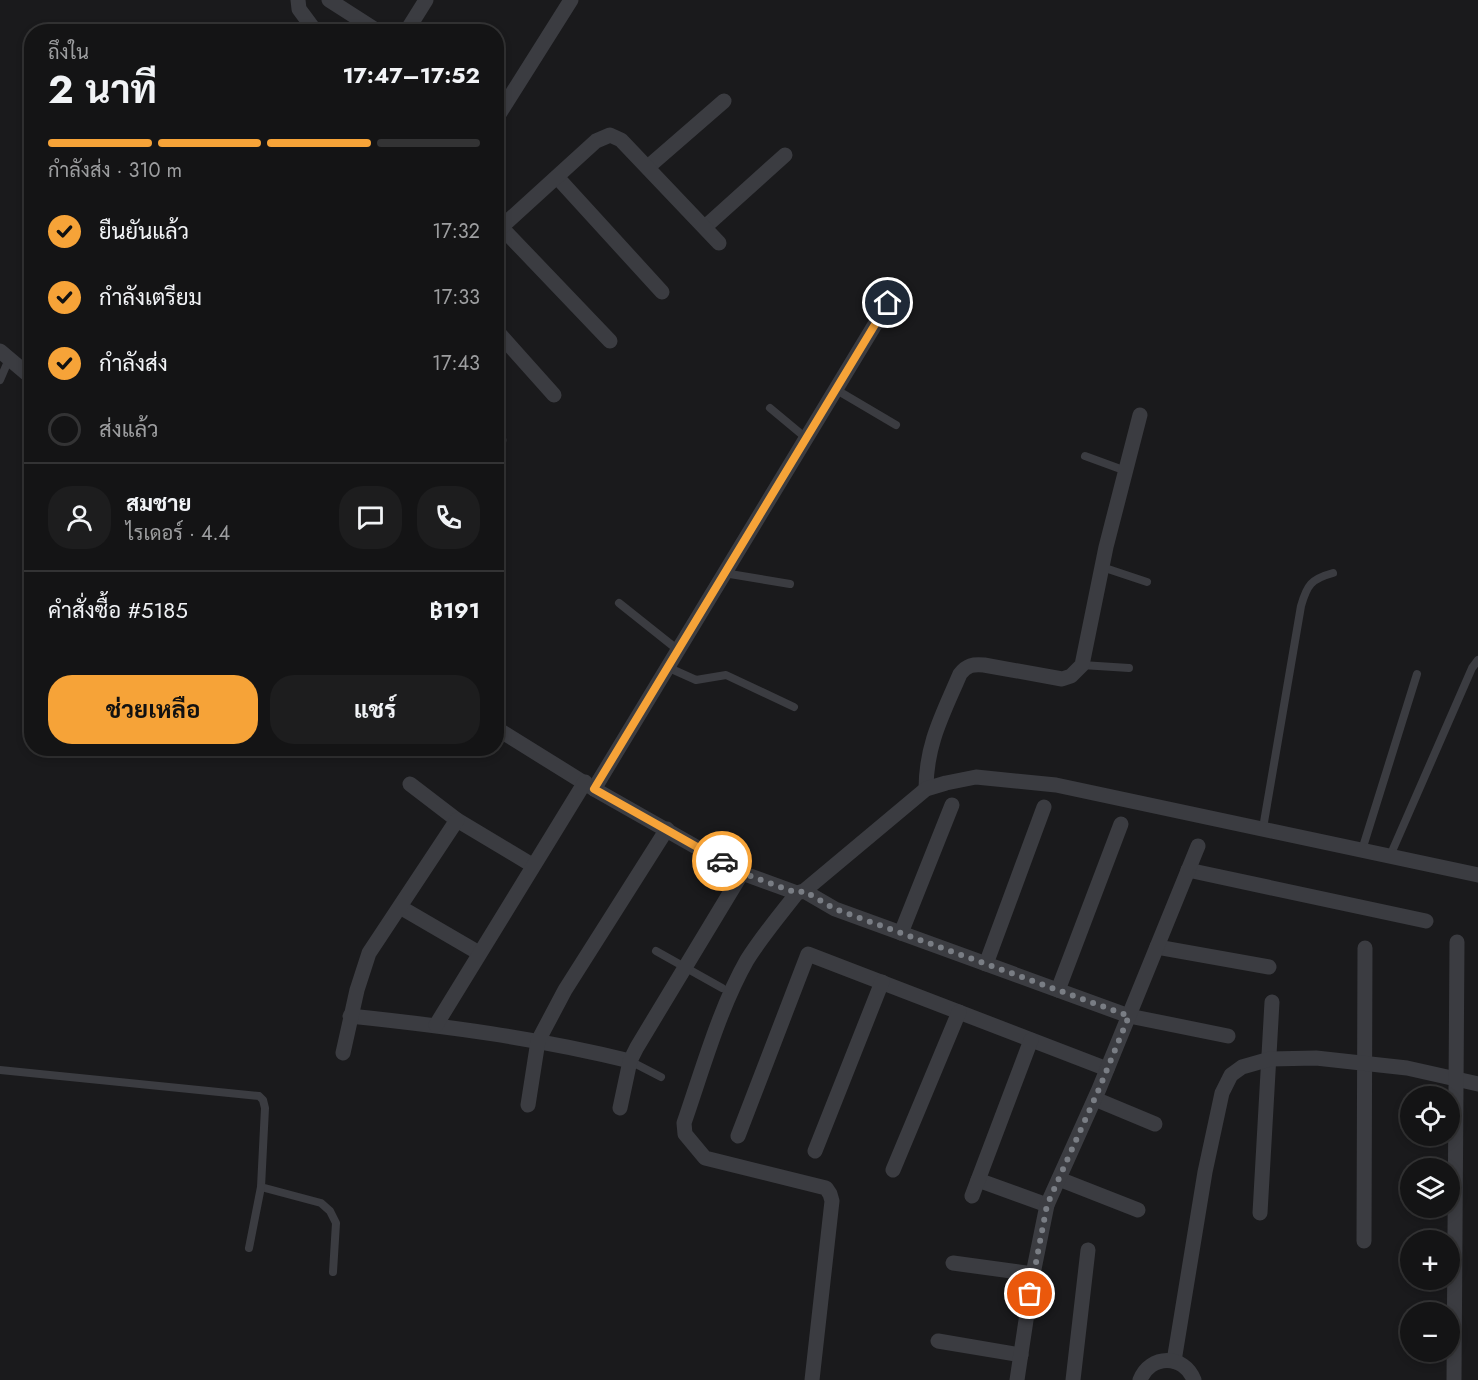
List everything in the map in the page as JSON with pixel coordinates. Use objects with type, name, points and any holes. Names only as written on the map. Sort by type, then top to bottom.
[{"type":"street","points":[[298,0],[299,9],[310,24]]},
{"type":"street","points":[[328,0],[366,24]]},
{"type":"street","points":[[411,24],[426,0]]},
{"type":"street","points":[[504,102],[571,0]]},
{"type":"street","points":[[648,168],[724,101]]},
{"type":"street","points":[[504,225],[596,141],[610,135],[621,140],[719,243]]},
{"type":"street","points":[[705,227],[785,155]]},
{"type":"street","points":[[557,177],[662,292]]},
{"type":"street","points":[[504,235],[610,341]]},
{"type":"street","points":[[436,1025],[532,864],[589,785],[678,650],[888,303]]},
{"type":"street","points":[[504,339],[554,394]]},
{"type":"street","points":[[5,355],[24,371]]},
{"type":"street","points":[[926,789],[926,771],[931,743],[960,674],[967,667],[984,665],[1062,679],[1071,676],[1082,665],[1102,567],[1140,415]]},
{"type":"street","points":[[504,733],[742,873],[801,892],[835,909],[1129,1016],[1228,1036]]},
{"type":"street","points":[[812,1380],[831,1194],[826,1188],[705,1158],[685,1134],[684,1123],[731,992],[764,935],[801,892],[926,789],[976,777],[1056,785],[1478,875]]},
{"type":"street","points":[[410,784],[457,820],[532,864]]},
{"type":"street","points":[[901,933],[952,805]]},
{"type":"street","points":[[986,964],[1044,807]]},
{"type":"street","points":[[343,1053],[350,1016],[369,953],[457,820]]},
{"type":"street","points":[[1058,990],[1121,824]]},
{"type":"street","points":[[528,1105],[538,1041],[570,981],[667,829]]},
{"type":"street","points":[[1017,1380],[1033,1274],[1047,1205],[1095,1099],[1198,846]]},
{"type":"street","points":[[1188,870],[1426,921]]},
{"type":"street","points":[[620,1108],[630,1062],[742,873]]},
{"type":"street","points":[[400,908],[479,953]]},
{"type":"street","points":[[1454,1380],[1457,942]]},
{"type":"street","points":[[1157,947],[1269,967]]},
{"type":"street","points":[[1364,1241],[1365,948]]},
{"type":"street","points":[[738,1136],[808,954],[1107,1069]]},
{"type":"street","points":[[815,1151],[882,982]]},
{"type":"street","points":[[1260,1212],[1272,1002]]},
{"type":"street","points":[[893,1170],[958,1012]]},
{"type":"street","points":[[350,1016],[436,1025],[538,1041],[630,1062]]},
{"type":"street","points":[[972,1196],[1031,1040]]},
{"type":"street","points":[[1174,1361],[1205,1172],[1222,1093],[1231,1075],[1242,1068],[1270,1059],[1316,1058],[1407,1068],[1478,1084]]},
{"type":"street","points":[[1095,1099],[1155,1124]]},
{"type":"street","points":[[1059,1179],[1138,1210]]},
{"type":"street","points":[[978,1180],[1047,1205]]},
{"type":"street","points":[[1073,1380],[1088,1250]]},
{"type":"street","points":[[953,1263],[1033,1274]]},
{"type":"street","points":[[938,1341],[1021,1355]]},
{"type":"street","points":[[1140,1380],[1146,1369],[1159,1361],[1174,1361],[1188,1369],[1194,1380]]},
{"type":"lane","points":[[0,380],[5,355]]},
{"type":"lane","points":[[835,389],[896,425]]},
{"type":"lane","points":[[770,408],[806,438]]},
{"type":"lane","points":[[1084,456],[1126,471]]},
{"type":"lane","points":[[1102,567],[1147,582]]},
{"type":"lane","points":[[724,573],[790,584]]},
{"type":"lane","points":[[1263,828],[1301,606],[1305,592],[1311,583],[1317,577],[1333,573]]},
{"type":"lane","points":[[619,603],[678,650]]},
{"type":"lane","points":[[1390,856],[1478,660]]},
{"type":"lane","points":[[1082,665],[1129,668]]},
{"type":"lane","points":[[667,667],[696,680],[726,675],[794,707]]},
{"type":"lane","points":[[1362,850],[1417,674]]},
{"type":"lane","points":[[656,951],[684,969],[722,988]]},
{"type":"lane","points":[[630,1062],[661,1077]]},
{"type":"lane","points":[[0,1070],[258,1096],[263,1100],[265,1108],[261,1187],[249,1248]]},
{"type":"lane","points":[[261,1187],[321,1203],[330,1211],[336,1223],[333,1272]]},
{"type":"way so far","points":[[722,861],[742,873],[797,893],[804,891],[835,909],[1129,1016],[1047,1205],[1030,1294]]},
{"type":"route","points":[[722,861],[594,789],[888,303]]}]
